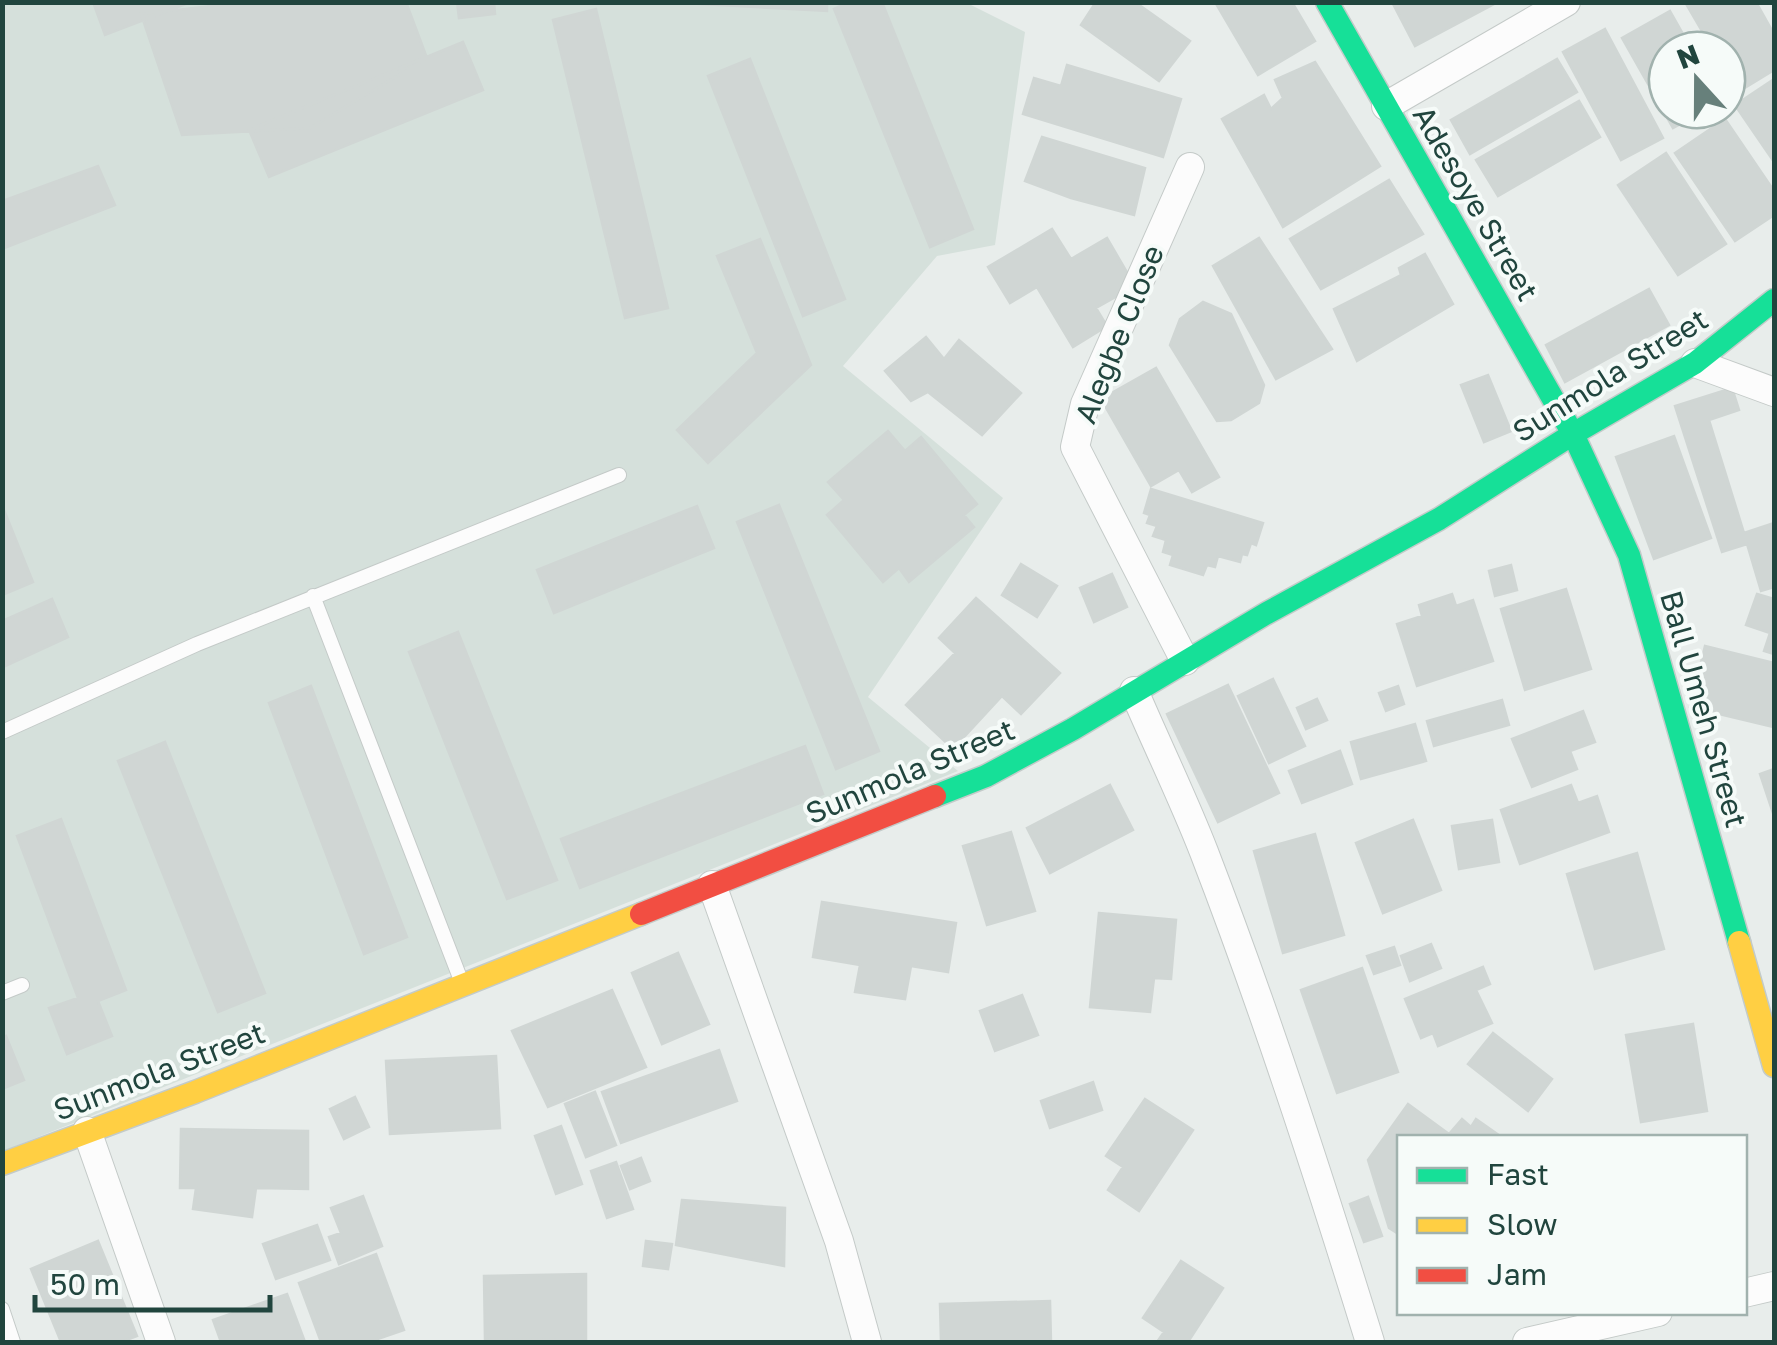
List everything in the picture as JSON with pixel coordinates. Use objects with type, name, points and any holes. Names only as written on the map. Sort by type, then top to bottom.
[{"type":"street","name":"Adesoye Street","points":[[1326,2],[1573,434]]},
{"type":"street","points":[[1386,106],[1566,2]]},
{"type":"street","name":"Alegbe Close","points":[[1185,661],[1076,446],[1085,404],[1190,168]]},
{"type":"street","name":"Sunmola Street","points":[[2,1164],[986,776],[1380,554],[1695,363],[1774,300]]},
{"type":"street","points":[[1695,363],[1774,392]]},
{"type":"street","name":"Ball Umeh Street","points":[[1573,434],[1629,555],[1774,1066]]},
{"type":"street","points":[[1134,692],[1202,848],[1249,974],[1370,1342]]},
{"type":"street","points":[[712,884],[838,1241],[867,1342]]},
{"type":"street","points":[[87,1132],[161,1342]]},
{"type":"street","points":[[1747,1292],[1774,1286]]},
{"type":"street","points":[[1527,1342],[1645,1315]]},
{"type":"lane","points":[[2,732],[197,644],[619,475]]},
{"type":"lane","points":[[313,596],[462,984]]},
{"type":"lane","points":[[2,992],[22,985]]},
{"type":"lane","points":[[2,1309],[14,1342]]},
{"type":"shaded area","points":[[965,2],[1025,32],[995,245],[937,256],[843,366],[1003,498],[868,697],[958,771],[3,1151],[3,3]]},
{"type":"building","points":[[93,2],[191,2],[105,35]]},
{"type":"building","points":[[246,2],[406,2],[427,58],[310,128],[182,135],[141,14]]},
{"type":"building","points":[[457,2],[494,2],[495,14],[459,18]]},
{"type":"building","points":[[665,2],[827,2],[827,11]]},
{"type":"building","points":[[849,2],[882,2],[973,229],[930,247],[834,9]]},
{"type":"building","points":[[1096,2],[1135,2],[1190,41],[1159,81],[1081,25]]},
{"type":"building","points":[[1215,2],[1292,2],[1315,41],[1258,75]]},
{"type":"building","points":[[1392,2],[1498,2],[1415,46]]},
{"type":"building","points":[[1685,2],[1756,2],[1774,34],[1774,70],[1747,86],[1747,30],[1701,30]]},
{"type":"building","points":[[596,9],[668,308],[625,318],[553,20]]},
{"type":"building","points":[[1670,11],[1681,30],[1647,30],[1647,82],[1622,38]]},
{"type":"building","points":[[1605,29],[1647,108],[1647,130],[1659,130],[1663,138],[1621,160],[1563,52]]},
{"type":"building","points":[[463,42],[483,90],[269,177],[249,130]]},
{"type":"building","points":[[750,59],[845,299],[803,316],[708,76]]},
{"type":"building","points":[[1557,59],[1577,92],[1470,154],[1451,120]]},
{"type":"building","points":[[1315,62],[1380,166],[1283,227],[1222,119],[1264,95],[1271,109],[1283,98],[1275,80]]},
{"type":"building","points":[[1067,65],[1181,99],[1163,157],[1023,114],[1034,78],[1061,86]]},
{"type":"building","points":[[1774,79],[1774,162],[1747,123],[1747,97]]},
{"type":"building","points":[[1579,101],[1600,137],[1498,196],[1476,160]]},
{"type":"building","points":[[1709,130],[1732,130],[1774,191],[1774,215],[1735,241],[1675,153]]},
{"type":"building","points":[[1042,137],[1145,168],[1134,215],[1025,181]]},
{"type":"building","points":[[1666,153],[1726,244],[1678,275],[1618,185]]},
{"type":"building","points":[[98,166],[115,205],[2,249],[2,201]]},
{"type":"building","points":[[1389,180],[1423,234],[1321,289],[1290,239]]},
{"type":"building","points":[[1052,229],[1071,259],[1107,238],[1135,286],[1096,308],[1107,326],[1073,347],[1037,287],[1010,303],[988,267]]},
{"type":"building","points":[[1259,238],[1332,349],[1276,379],[1213,266]]},
{"type":"building","points":[[760,239],[811,365],[708,463],[677,430],[757,353],[717,256]]},
{"type":"building","points":[[1425,254],[1453,304],[1357,361],[1334,309],[1401,275],[1399,268]]},
{"type":"building","points":[[1649,289],[1669,325],[1565,382],[1546,345]]},
{"type":"building","points":[[1203,302],[1231,314],[1264,385],[1259,403],[1231,420],[1217,421],[1170,345],[1180,319]]},
{"type":"building","points":[[926,337],[944,359],[959,340],[1021,393],[982,435],[928,392],[911,401],[885,371]]},
{"type":"building","points":[[1156,368],[1219,477],[1192,492],[1179,470],[1151,486],[1101,399]]},
{"type":"building","points":[[1488,375],[1511,431],[1484,442],[1461,385]]},
{"type":"building","points":[[1732,388],[1739,410],[1709,420],[1744,533],[1774,523],[1774,587],[1761,591],[1747,544],[1722,552],[1675,406]]},
{"type":"building","points":[[888,431],[905,451],[921,437],[977,504],[964,515],[974,527],[909,582],[899,568],[883,582],[827,515],[844,500],[828,482]]},
{"type":"building","points":[[1674,436],[1711,538],[1654,559],[1616,457]]},
{"type":"building","points":[[1151,489],[1263,523],[1256,545],[1251,543],[1240,562],[1218,556],[1215,567],[1207,565],[1203,575],[1170,565],[1173,555],[1163,552],[1166,540],[1153,536],[1157,526],[1147,523],[1150,515],[1144,513]]},
{"type":"building","points":[[2,505],[33,582],[2,595]]},
{"type":"building","points":[[779,505],[879,751],[836,769],[737,522]]},
{"type":"building","points":[[697,506],[714,548],[554,613],[537,570]]},
{"type":"building","points":[[1021,564],[1057,586],[1037,617],[1002,595]]},
{"type":"building","points":[[1511,565],[1517,590],[1495,596],[1489,571]]},
{"type":"building","points":[[1112,574],[1127,607],[1094,622],[1080,588]]},
{"type":"building","points":[[1566,589],[1591,669],[1525,690],[1501,609]]},
{"type":"building","points":[[1452,594],[1456,606],[1473,600],[1493,661],[1417,686],[1397,624],[1422,616],[1419,605]]},
{"type":"building","points":[[1757,594],[1774,599],[1774,654],[1764,651],[1770,633],[1746,625]]},
{"type":"building","points":[[976,598],[1060,673],[1021,714],[1002,696],[953,749],[906,705],[955,653],[939,638]]},
{"type":"building","points":[[52,599],[68,637],[3,667],[2,621]]},
{"type":"building","points":[[458,632],[557,880],[507,899],[409,652]]},
{"type":"building","points":[[1705,646],[1774,663],[1773,727],[1690,707]]},
{"type":"building","points":[[1273,679],[1305,746],[1269,763],[1238,696]]},
{"type":"building","points":[[1228,685],[1279,793],[1218,822],[1167,714]]},
{"type":"building","points":[[311,686],[407,937],[364,954],[269,703]]},
{"type":"building","points":[[1398,686],[1404,704],[1386,711],[1379,693]]},
{"type":"building","points":[[1317,699],[1327,720],[1306,729],[1297,708]]},
{"type":"building","points":[[1502,700],[1509,725],[1434,746],[1427,721]]},
{"type":"building","points":[[1583,711],[1595,742],[1570,751],[1577,769],[1532,787],[1512,739]]},
{"type":"building","points":[[1415,724],[1426,761],[1361,779],[1351,742]]},
{"type":"building","points":[[165,742],[265,993],[218,1012],[118,761]]},
{"type":"building","points":[[805,746],[823,794],[580,888],[561,839]]},
{"type":"building","points":[[1340,751],[1352,784],[1302,803],[1289,771]]},
{"type":"building","points":[[1774,769],[1774,816],[1760,774]]},
{"type":"building","points":[[1110,785],[1133,830],[1050,873],[1027,828]]},
{"type":"building","points":[[1571,785],[1578,803],[1597,796],[1609,832],[1520,864],[1501,810]]},
{"type":"building","points":[[61,819],[126,990],[98,1001],[112,1036],[67,1054],[49,1008],[78,998],[17,836]]},
{"type":"building","points":[[1413,820],[1441,890],[1383,913],[1356,843]]},
{"type":"building","points":[[1492,820],[1499,862],[1459,869],[1452,826]]},
{"type":"building","points":[[1011,832],[1035,911],[987,925],[963,846]]},
{"type":"building","points":[[1315,834],[1344,935],[1283,953],[1254,851]]},
{"type":"building","points":[[1637,853],[1664,949],[1595,969],[1567,874]]},
{"type":"building","points":[[822,902],[956,923],[948,972],[911,966],[905,999],[855,992],[860,965],[813,957]]},
{"type":"building","points":[[1099,913],[1176,920],[1171,979],[1154,978],[1150,1012],[1090,1007]]},
{"type":"building","points":[[1431,944],[1441,968],[1410,981],[1401,956]]},
{"type":"building","points":[[1394,947],[1400,965],[1374,974],[1367,956]]},
{"type":"building","points":[[678,953],[709,1024],[662,1044],[632,973]]},
{"type":"building","points":[[1483,967],[1490,984],[1476,990],[1492,1023],[1438,1046],[1433,1033],[1421,1038],[1405,999]]},
{"type":"building","points":[[1362,968],[1398,1072],[1337,1093],[1301,990]]},
{"type":"building","points":[[612,990],[646,1067],[548,1107],[512,1031]]},
{"type":"building","points":[[1022,995],[1038,1035],[995,1051],[980,1011]]},
{"type":"building","points":[[1693,1024],[1707,1111],[1641,1122],[1626,1035]]},
{"type":"building","points":[[1493,1033],[1552,1079],[1528,1111],[1468,1064]]},
{"type":"building","points":[[6,1036],[24,1080],[2,1089],[2,1038]]},
{"type":"building","points":[[719,1050],[737,1101],[621,1143],[602,1092]]},
{"type":"building","points":[[496,1056],[500,1128],[390,1134],[386,1061]]},
{"type":"building","points":[[1093,1082],[1102,1110],[1050,1128],[1041,1101]]},
{"type":"building","points":[[595,1092],[616,1145],[586,1157],[565,1104]]},
{"type":"building","points":[[355,1097],[369,1127],[344,1139],[330,1109]]},
{"type":"building","points":[[1145,1099],[1193,1130],[1139,1211],[1108,1190],[1123,1167],[1106,1156]]},
{"type":"building","points":[[1408,1104],[1449,1134],[1462,1119],[1471,1127],[1476,1119],[1499,1135],[1397,1135],[1397,1233],[1389,1228],[1368,1160]]},
{"type":"building","points":[[561,1126],[582,1184],[556,1194],[535,1136]]},
{"type":"building","points":[[181,1129],[308,1131],[308,1189],[256,1188],[252,1217],[193,1209],[196,1188],[180,1188]]},
{"type":"building","points":[[641,1158],[650,1181],[630,1189],[621,1166]]},
{"type":"building","points":[[616,1162],[633,1209],[607,1218],[591,1171]]},
{"type":"building","points":[[363,1196],[382,1246],[339,1264],[329,1237],[341,1233],[331,1208]]},
{"type":"building","points":[[1368,1197],[1382,1236],[1364,1242],[1350,1204]]},
{"type":"building","points":[[682,1200],[785,1208],[784,1266],[676,1245]]},
{"type":"building","points":[[317,1225],[330,1260],[276,1279],[263,1244]]},
{"type":"building","points":[[98,1241],[137,1336],[121,1342],[61,1342],[31,1269]]},
{"type":"building","points":[[646,1241],[672,1244],[668,1269],[643,1266]]},
{"type":"building","points":[[376,1254],[404,1330],[369,1342],[321,1342],[299,1283]]},
{"type":"building","points":[[1181,1261],[1223,1288],[1188,1342],[1157,1342],[1164,1332],[1143,1318]]},
{"type":"building","points":[[586,1274],[586,1339],[485,1340],[484,1276]]},
{"type":"building","points":[[287,1294],[305,1342],[221,1342],[213,1320]]},
{"type":"building","points":[[1050,1301],[1051,1342],[941,1342],[940,1304]]},
{"type":"traffic: fast","points":[[1327,2],[1573,434],[1629,555],[1739,942]]},
{"type":"traffic: fast","points":[[935,796],[986,776],[1073,729],[1267,613],[1439,519],[1695,363],[1774,300]]},
{"type":"traffic: slow","points":[[2,1164],[195,1092],[641,914]]},
{"type":"traffic: slow","points":[[1739,942],[1774,1066]]},
{"type":"traffic: jam","points":[[641,914],[935,796]]}]
